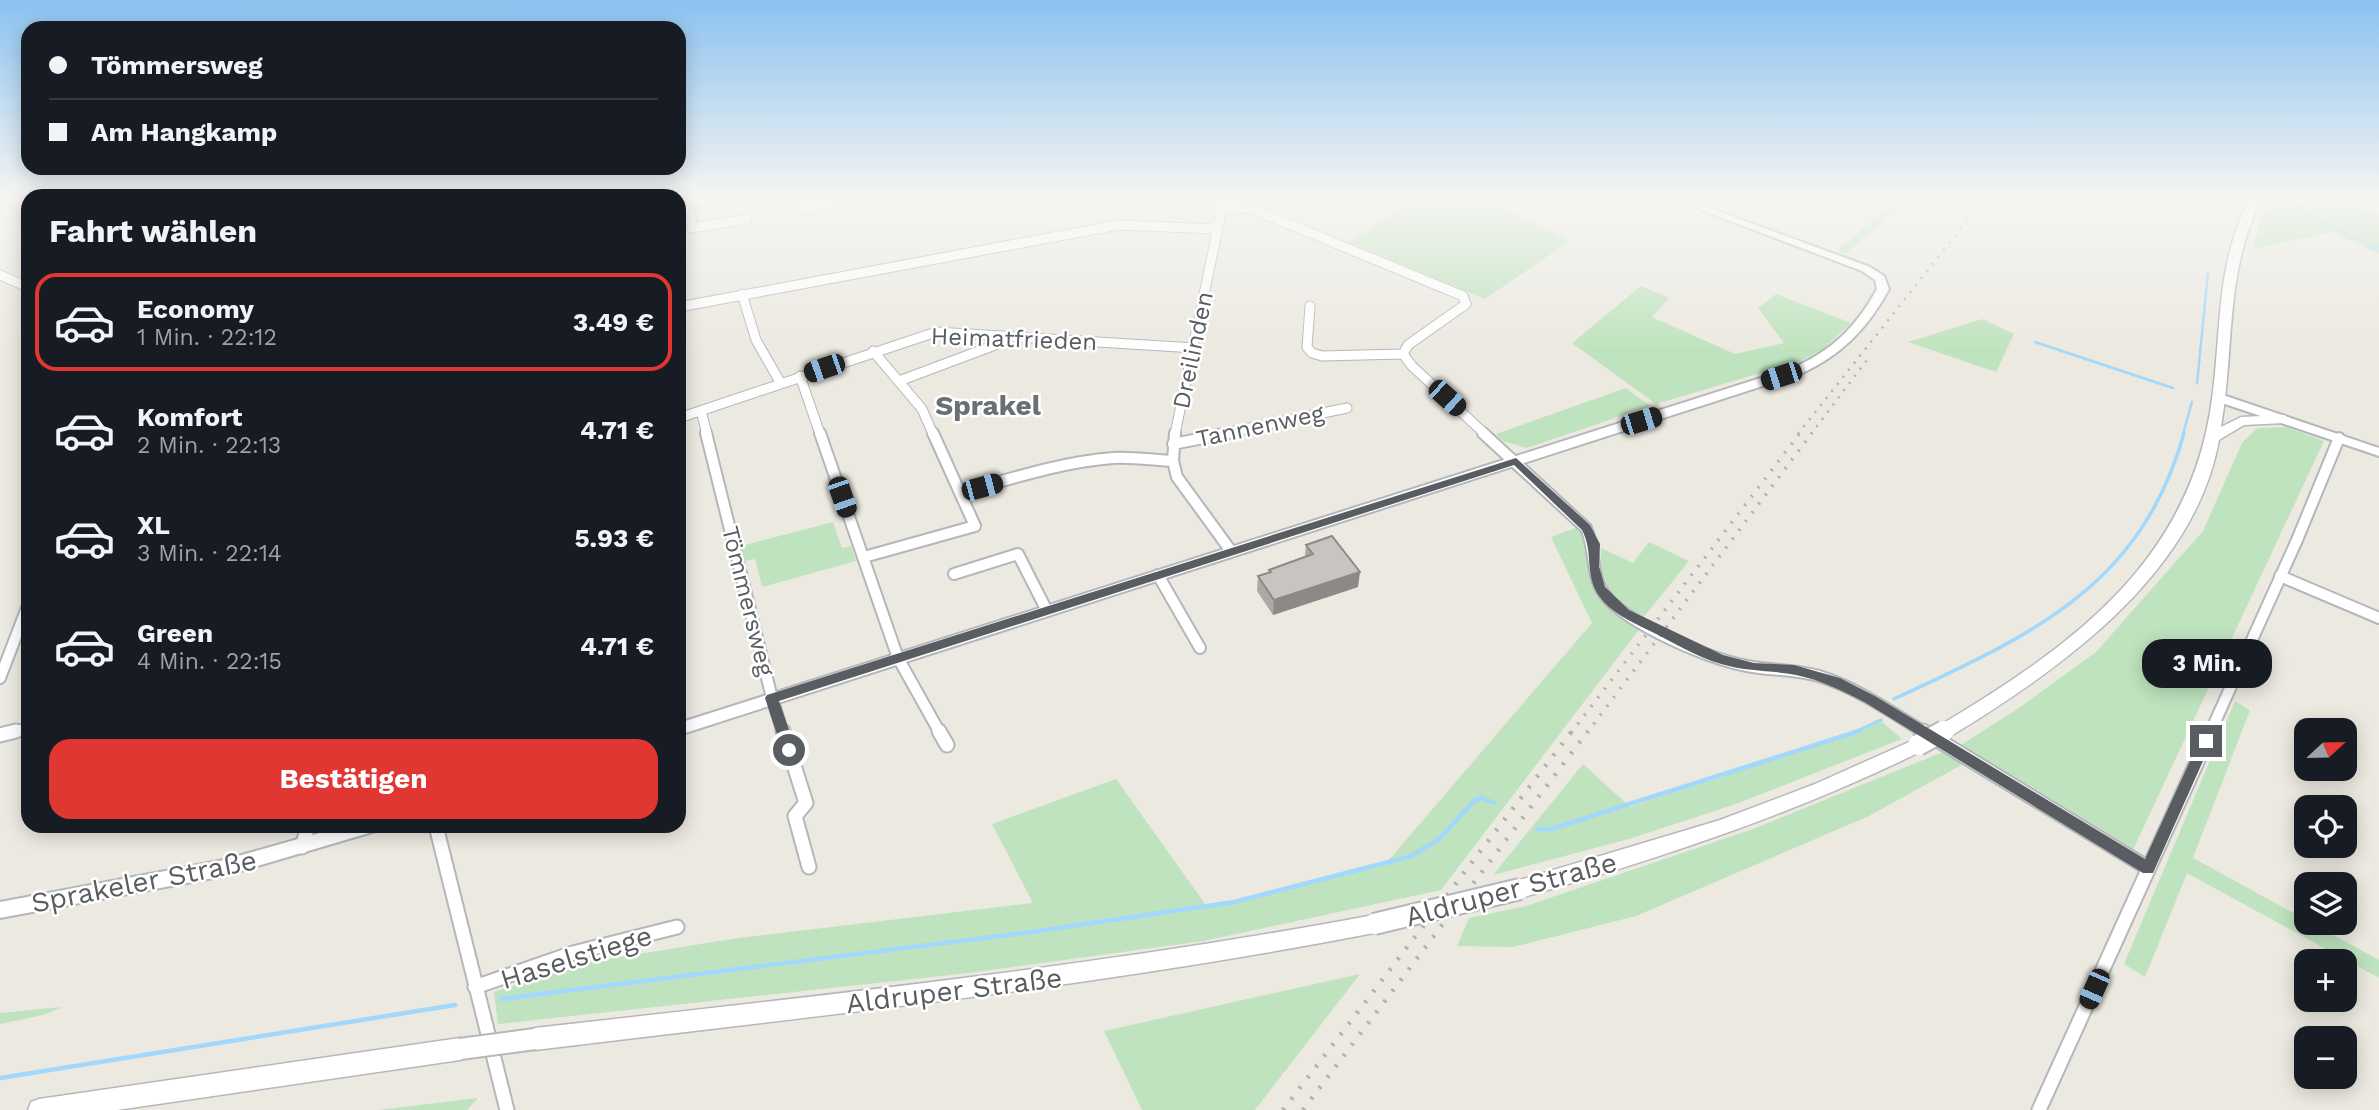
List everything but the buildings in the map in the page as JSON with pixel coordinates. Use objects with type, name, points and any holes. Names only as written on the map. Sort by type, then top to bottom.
[{"type":"main road","name":"Aldruper Straße","points":[[39,1110],[535,1039],[1093,973],[1209,956],[1374,924],[1520,889],[1640,855],[1747,818],[1844,780],[1948,729],[1995,702],[2053,661],[2125,596],[2158,556],[2192,503],[2216,436],[2233,250]]},
{"type":"main road","points":[[2216,436],[2241,421],[2284,419]]},
{"type":"street","points":[[686,306],[982,250]]},
{"type":"street","name":"Dreilinden","points":[[1212,250],[1195,348],[1173,444],[1173,461],[1177,477],[1231,551]]},
{"type":"street","points":[[1351,250],[1463,296],[1467,301],[1408,345],[1403,354]]},
{"type":"street","points":[[686,727],[1810,366],[1840,347],[1872,310],[1884,285],[1874,273],[1812,250]]},
{"type":"street","points":[[0,275],[21,284]]},
{"type":"street","points":[[741,294],[744,308],[772,373],[780,382]]},
{"type":"street","points":[[1310,306],[1307,348],[1312,354],[1403,354]]},
{"type":"street","name":"Heimatfrieden","points":[[686,416],[780,382],[936,332],[1195,348]]},
{"type":"street","points":[[899,381],[995,345],[1003,337]]},
{"type":"street","points":[[864,557],[975,526],[922,409],[873,351]]},
{"type":"street","points":[[1403,354],[1412,366],[1586,528],[1595,544],[1594,566],[1600,588],[1606,597],[1625,613],[1720,659],[1754,668],[1794,670],[1835,681],[1870,699],[2148,868]]},
{"type":"street","points":[[800,376],[898,658],[947,746]]},
{"type":"street","points":[[2220,398],[2379,452]]},
{"type":"street","name":"Tannenweg","points":[[1173,444],[1346,408]]},
{"type":"street","name":"Tömmersweg","points":[[701,411],[772,698],[806,803],[795,817],[809,867]]},
{"type":"street","points":[[2039,1110],[2339,439]]},
{"type":"street","points":[[960,492],[1048,469],[1115,458],[1173,461]]},
{"type":"street","points":[[954,574],[1018,554],[1047,611]]},
{"type":"street","points":[[1158,575],[1200,648]]},
{"type":"street","points":[[2280,576],[2379,618]]},
{"type":"street","points":[[0,678],[21,623]]},
{"type":"street","points":[[0,735],[21,730]]},
{"type":"street","points":[[302,847],[306,833]]},
{"type":"street","name":"Sprakeler Straße","points":[[0,910],[224,868],[347,833]]},
{"type":"street","name":"Haselstiege","points":[[438,833],[507,1110]]},
{"type":"street","name":"Haselstiege","points":[[475,988],[573,953],[677,927]]},
{"type":"green space","points":[[1368,250],[1557,250],[1485,299]]},
{"type":"green space","points":[[1838,250],[1850,250],[1845,254]]},
{"type":"green space","points":[[1641,286],[1669,298],[1652,317],[1735,354],[1784,343],[1758,308],[1776,294],[1851,323],[1822,350],[1801,361],[1656,404],[1572,343]]},
{"type":"green space","points":[[1982,319],[2014,334],[1996,372],[1908,342]]},
{"type":"green space","points":[[1626,388],[1650,406],[1527,448],[1503,441],[1496,434]]},
{"type":"green space","points":[[2286,427],[2324,441],[2132,852],[1959,746],[2016,710],[2096,652],[2203,531],[2242,443],[2257,428]]},
{"type":"green space","points":[[833,522],[842,548],[851,546],[856,561],[762,587],[755,559],[745,561],[742,549],[745,545]]},
{"type":"green space","points":[[1578,527],[1586,545],[1591,584],[1601,600],[1615,612],[1641,627],[1441,890],[1204,941],[969,973],[498,1024],[494,992],[583,963],[738,938],[1033,903],[992,824],[1116,779],[1208,908],[1388,861],[1592,623],[1551,537]]},
{"type":"green space","points":[[1649,542],[1689,561],[1643,618],[1623,604],[1605,582],[1601,548],[1633,563]]},
{"type":"green space","points":[[2235,701],[2250,710],[2193,858],[2294,913],[2294,932],[2187,873],[2145,977],[2124,964]]},
{"type":"green space","points":[[1882,722],[1902,739],[1733,805],[1629,839],[1493,875],[1583,764],[1630,807]]},
{"type":"green space","points":[[1943,752],[1967,762],[1869,816],[1636,916],[1513,947],[1457,946],[1469,918],[1526,906],[1753,829]]},
{"type":"green space","points":[[2300,935],[2333,935],[2379,960],[2379,978],[2357,966],[2357,949],[2326,949]]},
{"type":"green space","points":[[1360,974],[1255,1110],[1142,1110],[1104,1031]]},
{"type":"green space","points":[[62,1007],[43,1015],[0,1024],[0,1013]]},
{"type":"green space","points":[[478,1098],[467,1110],[378,1110]]},
{"type":"waterway","points":[[2197,383],[2208,273]]},
{"type":"waterway","points":[[2035,342],[2173,388]]},
{"type":"waterway","points":[[2183,434],[2192,402]]},
{"type":"waterway","points":[[1894,699],[1990,653],[2034,628],[2073,600],[2109,569],[2140,531],[2165,486],[2184,433]]},
{"type":"waterway","points":[[1854,733],[1881,720]]},
{"type":"waterway","points":[[1854,733],[1859,731]]},
{"type":"waterway","points":[[1537,829],[1551,829],[1854,733]]},
{"type":"waterway","points":[[501,999],[1031,932],[1234,902],[1412,856],[1440,838],[1475,800],[1482,798],[1494,803]]},
{"type":"waterway","points":[[0,1078],[455,1005]]},
{"type":"railway","points":[[1798,434],[1944,250]]},
{"type":"railway","points":[[1811,434],[1867,360]]},
{"type":"railway","points":[[1571,733],[1800,433]]},
{"type":"railway","points":[[1587,733],[1812,433]]},
{"type":"railway","points":[[1283,1110],[1572,731]]},
{"type":"railway","points":[[1303,1110],[1588,731]]},
{"type":"district","name":"Sprakel","points":[[988,405]]},
{"type":"route","points":[[789,750],[772,698],[1516,461],[1586,528],[1595,544],[1595,576],[1600,588],[1606,597],[1625,613],[1720,659],[1754,668],[1815,674],[1835,681],[1870,699],[2148,868],[2206,741]]}]
